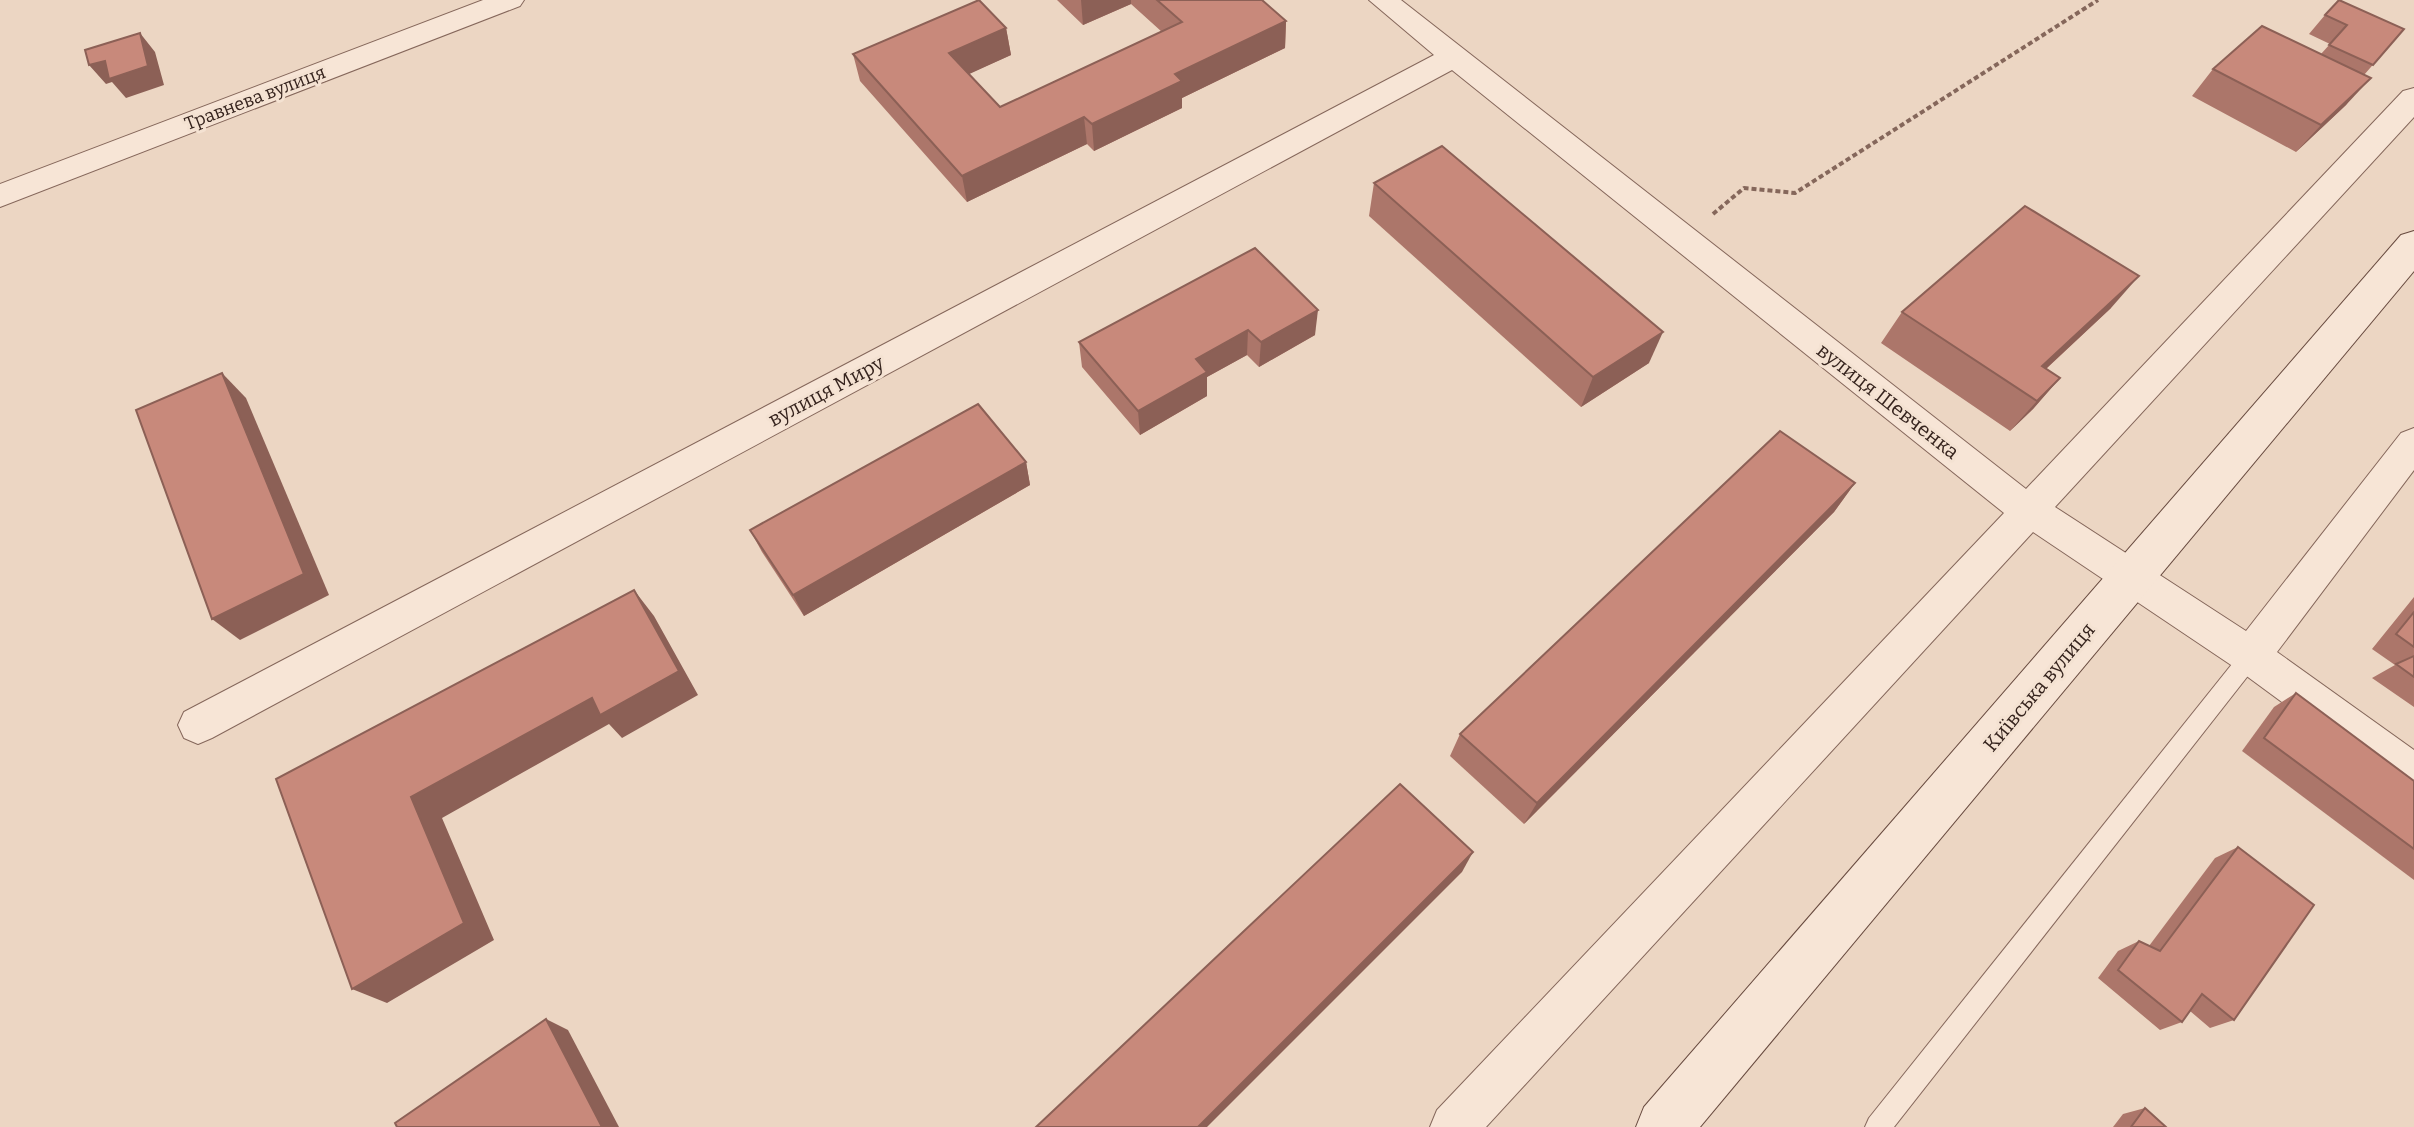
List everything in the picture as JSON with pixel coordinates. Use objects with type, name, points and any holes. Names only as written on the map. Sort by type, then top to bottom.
[{"type":"main road","name":"Київська вулиця","points":[[1673,1123],[2414,245]]},
{"type":"street","name":"Травнева вулиця","points":[[0,196],[510,0]]},
{"type":"street","name":"вулиця Шевченка","points":[[1383,0],[2028,510],[2251,656],[2414,774]]},
{"type":"street","name":"вулиця Миру","points":[[198,725],[1453,57]]},
{"type":"street","points":[[1454,1127],[2414,98]]},
{"type":"street","points":[[2251,656],[2414,443]]},
{"type":"lane","points":[[1878,1127],[2251,656]]},
{"type":"path","points":[[1684,239],[1744,188],[1795,193],[2098,0]]},
{"type":"building","points":[[979,0],[1006,28],[949,53],[1000,107],[1182,22],[1157,0],[1262,0],[1286,21],[1175,74],[1182,81],[1092,124],[1084,117],[962,176],[853,54]]},
{"type":"building","points":[[2339,0],[2404,29],[2373,65],[2329,45],[2347,25],[2325,15]]},
{"type":"building","points":[[2262,26],[2371,78],[2321,125],[2213,69]]},
{"type":"building","points":[[140,33],[148,66],[109,79],[105,61],[89,65],[85,50]]},
{"type":"building","points":[[1442,146],[1663,332],[1593,377],[1374,183]]},
{"type":"building","points":[[2025,206],[2139,276],[2042,366],[2060,378],[2037,401],[1902,312]]},
{"type":"building","points":[[1255,248],[1318,310],[1261,342],[1248,330],[1196,359],[1207,372],[1138,411],[1079,342]]},
{"type":"building","points":[[222,373],[304,574],[212,619],[136,410]]},
{"type":"building","points":[[978,404],[1026,462],[793,595],[750,530]]},
{"type":"building","points":[[1780,431],[1855,483],[1537,803],[1460,734]]},
{"type":"building","points":[[634,590],[679,671],[600,715],[592,698],[411,797],[464,923],[352,989],[276,779]]},
{"type":"building","points":[[2414,612],[2414,647],[2396,634]]},
{"type":"building","points":[[2414,656],[2414,677],[2396,664]]},
{"type":"building","points":[[2296,693],[2414,781],[2414,849],[2264,738]]},
{"type":"building","points":[[1400,784],[1473,852],[1198,1127],[1036,1127]]},
{"type":"building","points":[[2238,847],[2314,905],[2234,1020],[2202,994],[2182,1022],[2118,970],[2139,941],[2160,951]]},
{"type":"building","points":[[546,1019],[602,1127],[397,1127],[395,1123]]},
{"type":"building","points":[[2145,1108],[2166,1127],[2131,1127]]}]
